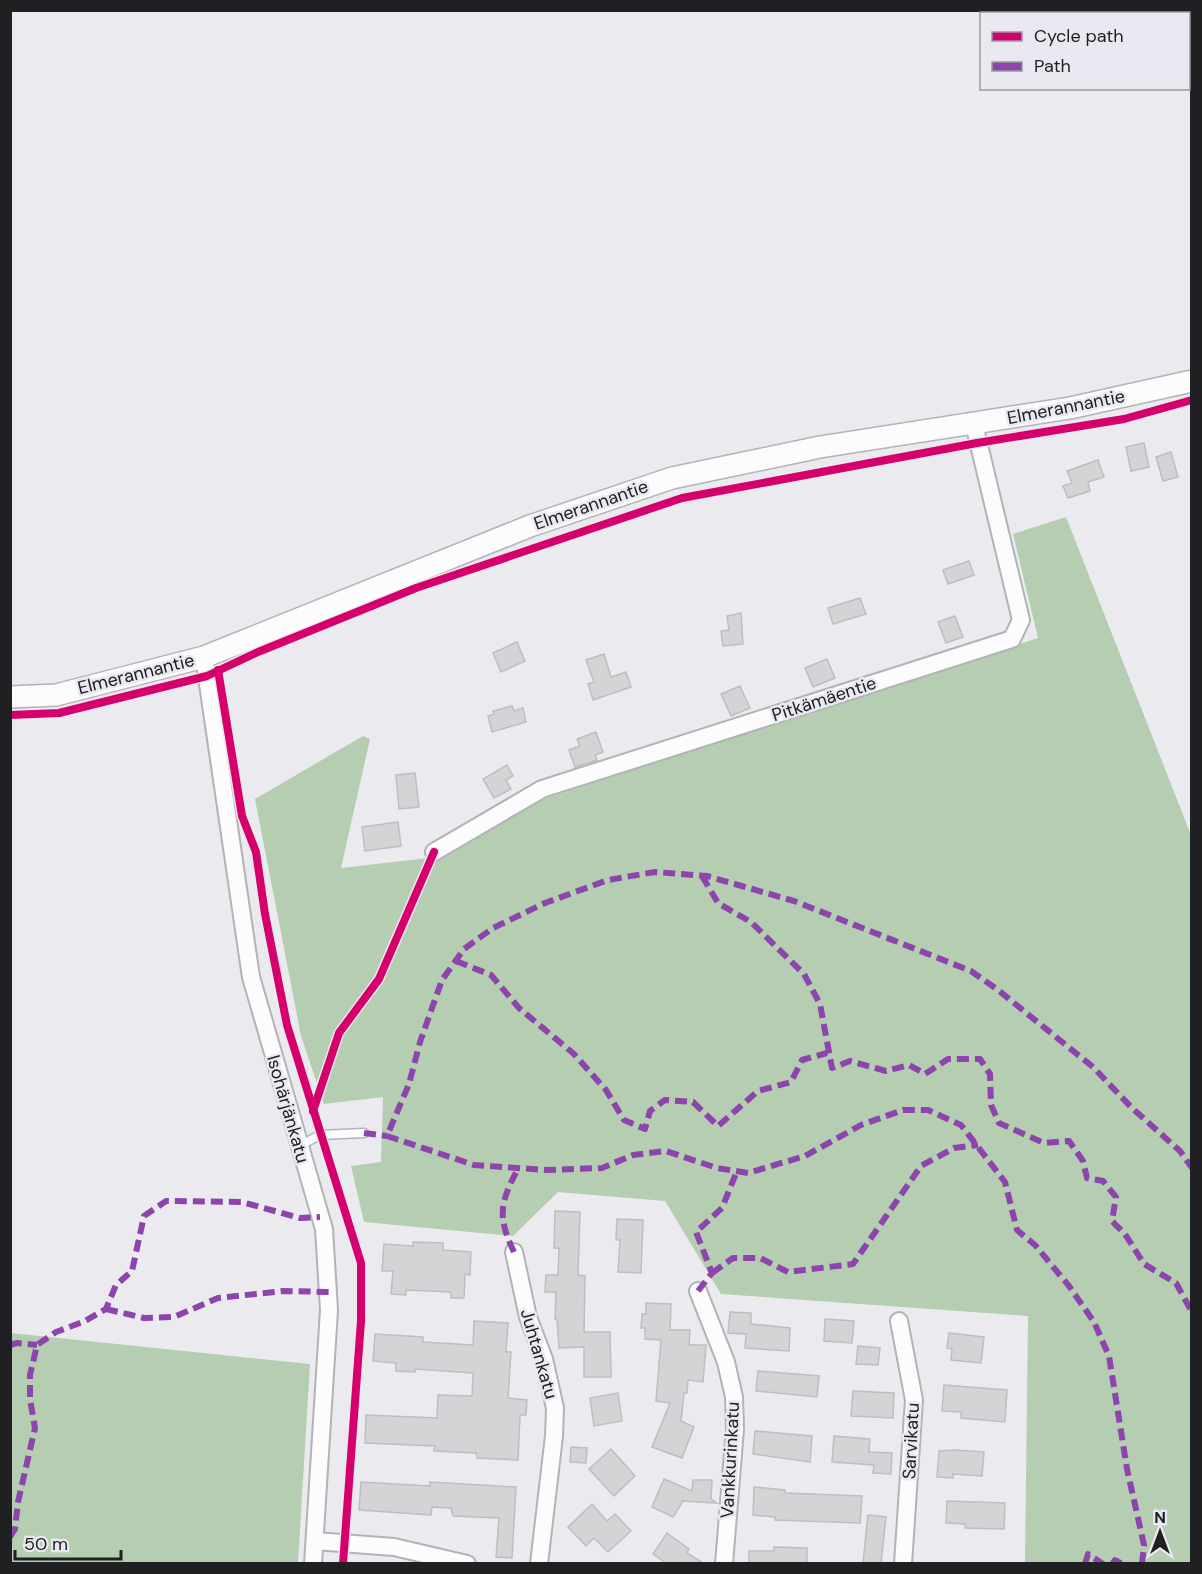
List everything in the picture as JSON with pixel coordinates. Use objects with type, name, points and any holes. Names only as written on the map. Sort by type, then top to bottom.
[{"type":"street","name":"Elmerannantie","points":[[10,697],[56,695],[204,657],[530,526],[672,478],[820,447],[1070,408],[1191,381]]},
{"type":"street","name":"Pitkämäentie","points":[[434,852],[542,789],[1012,639],[1021,620],[974,424]]},
{"type":"street","name":"Isohärjänkatu","points":[[204,657],[251,977],[324,1229],[329,1292],[313,1563]]},
{"type":"street","name":"Juhtankatu","points":[[514,1252],[528,1317],[544,1359],[555,1408],[552,1458],[539,1563]]},
{"type":"street","name":"Vankkurinkatu","points":[[698,1291],[726,1362],[734,1397],[735,1429],[724,1563]]},
{"type":"street","name":"Sarvikatu","points":[[899,1321],[914,1400],[903,1563]]},
{"type":"street","points":[[315,1541],[394,1547],[467,1563]]},
{"type":"lane","points":[[299,1146],[320,1135],[364,1133]]},
{"type":"green space","points":[[1066,517],[1191,835],[1191,1563],[1025,1563],[1028,1316],[721,1294],[665,1201],[558,1192],[513,1236],[364,1222],[351,1166],[381,1162],[383,1097],[324,1104],[301,1036],[255,799],[363,736],[370,739],[341,868],[446,856],[544,799],[1038,638],[1013,534]]},
{"type":"green space","points":[[11,1333],[310,1364],[298,1563],[11,1563]]},
{"type":"building","points":[[1144,443],[1149,467],[1131,471],[1126,447]]},
{"type":"building","points":[[1171,452],[1178,477],[1163,481],[1156,457]]},
{"type":"building","points":[[1098,460],[1104,477],[1088,482],[1090,491],[1068,498],[1063,486],[1072,483],[1067,471]]},
{"type":"building","points":[[969,561],[974,575],[948,584],[943,570]]},
{"type":"building","points":[[860,598],[866,614],[833,624],[828,608]]},
{"type":"building","points":[[741,613],[743,644],[723,646],[721,631],[729,630],[727,616]]},
{"type":"building","points":[[955,616],[963,637],[946,643],[938,622]]},
{"type":"building","points":[[517,642],[525,661],[501,672],[493,653]]},
{"type":"building","points":[[604,654],[611,677],[626,672],[631,687],[593,700],[588,684],[594,682],[586,660]]},
{"type":"building","points":[[827,659],[835,678],[813,687],[805,668]]},
{"type":"building","points":[[740,686],[750,708],[731,716],[721,694]]},
{"type":"building","points":[[512,706],[514,711],[523,708],[526,722],[492,732],[488,716],[494,714],[493,711]]},
{"type":"building","points":[[596,732],[603,752],[595,755],[597,760],[575,767],[569,750],[580,746],[577,739]]},
{"type":"building","points":[[507,765],[513,776],[506,780],[511,789],[494,798],[483,779]]},
{"type":"building","points":[[415,773],[419,807],[399,809],[396,775]]},
{"type":"building","points":[[398,822],[401,846],[365,851],[362,827]]},
{"type":"building","points":[[555,1211],[580,1212],[578,1275],[585,1276],[584,1332],[610,1332],[611,1377],[584,1377],[584,1347],[559,1348],[557,1319],[555,1319],[556,1292],[545,1292],[546,1275],[558,1275],[559,1248],[554,1248]]},
{"type":"building","points":[[617,1219],[643,1220],[641,1273],[618,1272],[620,1240],[616,1240]]},
{"type":"building","points":[[413,1242],[443,1243],[443,1250],[471,1252],[470,1275],[465,1274],[464,1298],[451,1298],[451,1292],[406,1290],[406,1295],[391,1294],[393,1271],[382,1271],[384,1244],[413,1246]]},
{"type":"building","points":[[646,1303],[671,1304],[670,1330],[690,1330],[689,1345],[706,1345],[703,1382],[688,1380],[687,1393],[684,1393],[681,1421],[694,1427],[682,1458],[652,1447],[670,1403],[656,1401],[661,1340],[645,1339],[645,1328],[641,1328],[642,1314],[646,1314]]},
{"type":"building","points":[[730,1312],[751,1313],[751,1324],[790,1328],[789,1351],[745,1348],[746,1334],[728,1333]]},
{"type":"building","points":[[825,1319],[854,1321],[852,1343],[824,1341]]},
{"type":"building","points":[[474,1321],[508,1323],[506,1352],[511,1352],[508,1398],[527,1400],[526,1415],[520,1415],[518,1460],[477,1458],[476,1453],[434,1451],[435,1446],[365,1443],[366,1415],[437,1418],[438,1395],[472,1396],[473,1373],[415,1369],[415,1372],[396,1371],[396,1363],[373,1361],[375,1334],[423,1337],[423,1342],[473,1345]]},
{"type":"building","points":[[949,1333],[984,1337],[981,1363],[951,1360],[952,1349],[947,1348]]},
{"type":"building","points":[[858,1346],[880,1348],[878,1365],[856,1364]]},
{"type":"building","points":[[758,1371],[819,1376],[817,1397],[756,1391]]},
{"type":"building","points":[[944,1385],[1007,1390],[1005,1422],[961,1418],[961,1412],[942,1411]]},
{"type":"building","points":[[853,1391],[894,1393],[893,1418],[851,1416]]},
{"type":"building","points":[[618,1393],[622,1421],[594,1426],[590,1398]]},
{"type":"building","points":[[755,1431],[812,1436],[810,1462],[753,1454]]},
{"type":"building","points":[[834,1436],[870,1439],[869,1452],[892,1453],[891,1474],[873,1473],[874,1465],[832,1462]]},
{"type":"building","points":[[571,1447],[587,1448],[586,1463],[570,1462]]},
{"type":"building","points":[[611,1449],[635,1476],[614,1496],[589,1469]]},
{"type":"building","points":[[939,1451],[984,1452],[982,1476],[953,1474],[953,1478],[937,1477]]},
{"type":"building","points":[[664,1479],[692,1491],[693,1480],[712,1480],[711,1499],[717,1503],[683,1501],[673,1517],[652,1507]]},
{"type":"building","points":[[361,1482],[430,1486],[430,1482],[516,1487],[512,1558],[496,1557],[499,1518],[453,1516],[451,1508],[432,1507],[431,1515],[359,1510]]},
{"type":"building","points":[[754,1487],[785,1490],[785,1493],[862,1496],[860,1523],[775,1520],[775,1517],[753,1515]]},
{"type":"building","points":[[947,1501],[1005,1503],[1004,1529],[965,1528],[965,1524],[946,1523]]},
{"type":"building","points":[[592,1504],[607,1521],[615,1514],[631,1531],[608,1552],[594,1538],[586,1546],[568,1527]]},
{"type":"building","points":[[868,1515],[886,1517],[881,1563],[863,1563]]},
{"type":"building","points":[[667,1533],[689,1549],[687,1553],[703,1563],[666,1563],[653,1554]]},
{"type":"building","points":[[774,1547],[807,1548],[807,1563],[749,1563],[749,1551],[774,1551]]},
{"type":"marked path","points":[[1142,1564],[1144,1545],[1127,1469],[1109,1356],[1094,1322],[1069,1286],[1035,1245],[1017,1230],[1005,1182],[961,1125],[928,1110],[903,1110],[861,1125],[805,1156],[748,1173],[717,1168],[666,1151],[633,1155],[602,1168],[546,1170],[474,1165],[387,1136],[409,1084],[420,1042],[442,980],[464,949],[493,928],[545,903],[608,880],[655,872],[707,876],[794,901],[971,971],[1093,1067],[1132,1108],[1180,1151],[1192,1168]]},
{"type":"marked path","points":[[702,876],[718,903],[751,922],[804,974],[820,1004],[832,1068],[850,1061],[886,1071],[909,1065],[925,1074],[948,1059],[980,1059],[990,1074],[991,1105],[999,1123],[1044,1143],[1069,1141],[1083,1161],[1087,1178],[1103,1181],[1116,1197],[1112,1221],[1125,1234],[1144,1264],[1176,1283],[1192,1312]]},
{"type":"marked path","points":[[456,961],[491,975],[519,1008],[574,1054],[606,1090],[624,1120],[645,1129],[650,1111],[665,1100],[693,1102],[718,1126],[758,1091],[791,1082],[802,1060],[827,1053]]},
{"type":"marked path","points":[[364,1133],[387,1136]]},
{"type":"marked path","points":[[712,1273],[733,1258],[760,1258],[788,1272],[853,1264],[921,1166],[954,1148],[978,1145]]},
{"type":"marked path","points":[[514,1252],[505,1229],[503,1210],[507,1191],[518,1169]]},
{"type":"marked path","points":[[698,1291],[712,1273],[696,1232],[722,1208],[737,1171]]},
{"type":"marked path","points":[[10,1537],[15,1529],[18,1502],[35,1428],[30,1399],[30,1375],[37,1345],[56,1332],[85,1321],[106,1309],[116,1285],[132,1271],[144,1216],[166,1201],[242,1202],[300,1218],[320,1217]]},
{"type":"marked path","points":[[106,1309],[144,1318],[174,1317],[218,1298],[283,1291],[329,1292]]},
{"type":"marked path","points":[[10,1345],[17,1343],[37,1345]]},
{"type":"marked path","points":[[1085,1564],[1088,1554],[1103,1564]]},
{"type":"marked path","points":[[1112,1564],[1115,1560],[1122,1564]]},
{"type":"cycle path","points":[[10,715],[59,713],[207,676],[258,652],[416,588],[682,498],[977,443],[1124,419],[1192,400]]},
{"type":"cycle path","points":[[218,670],[242,816],[256,852],[265,914],[287,1025],[361,1263],[361,1321],[343,1564]]},
{"type":"cycle path","points":[[313,1111],[339,1033],[379,979],[434,852]]}]
